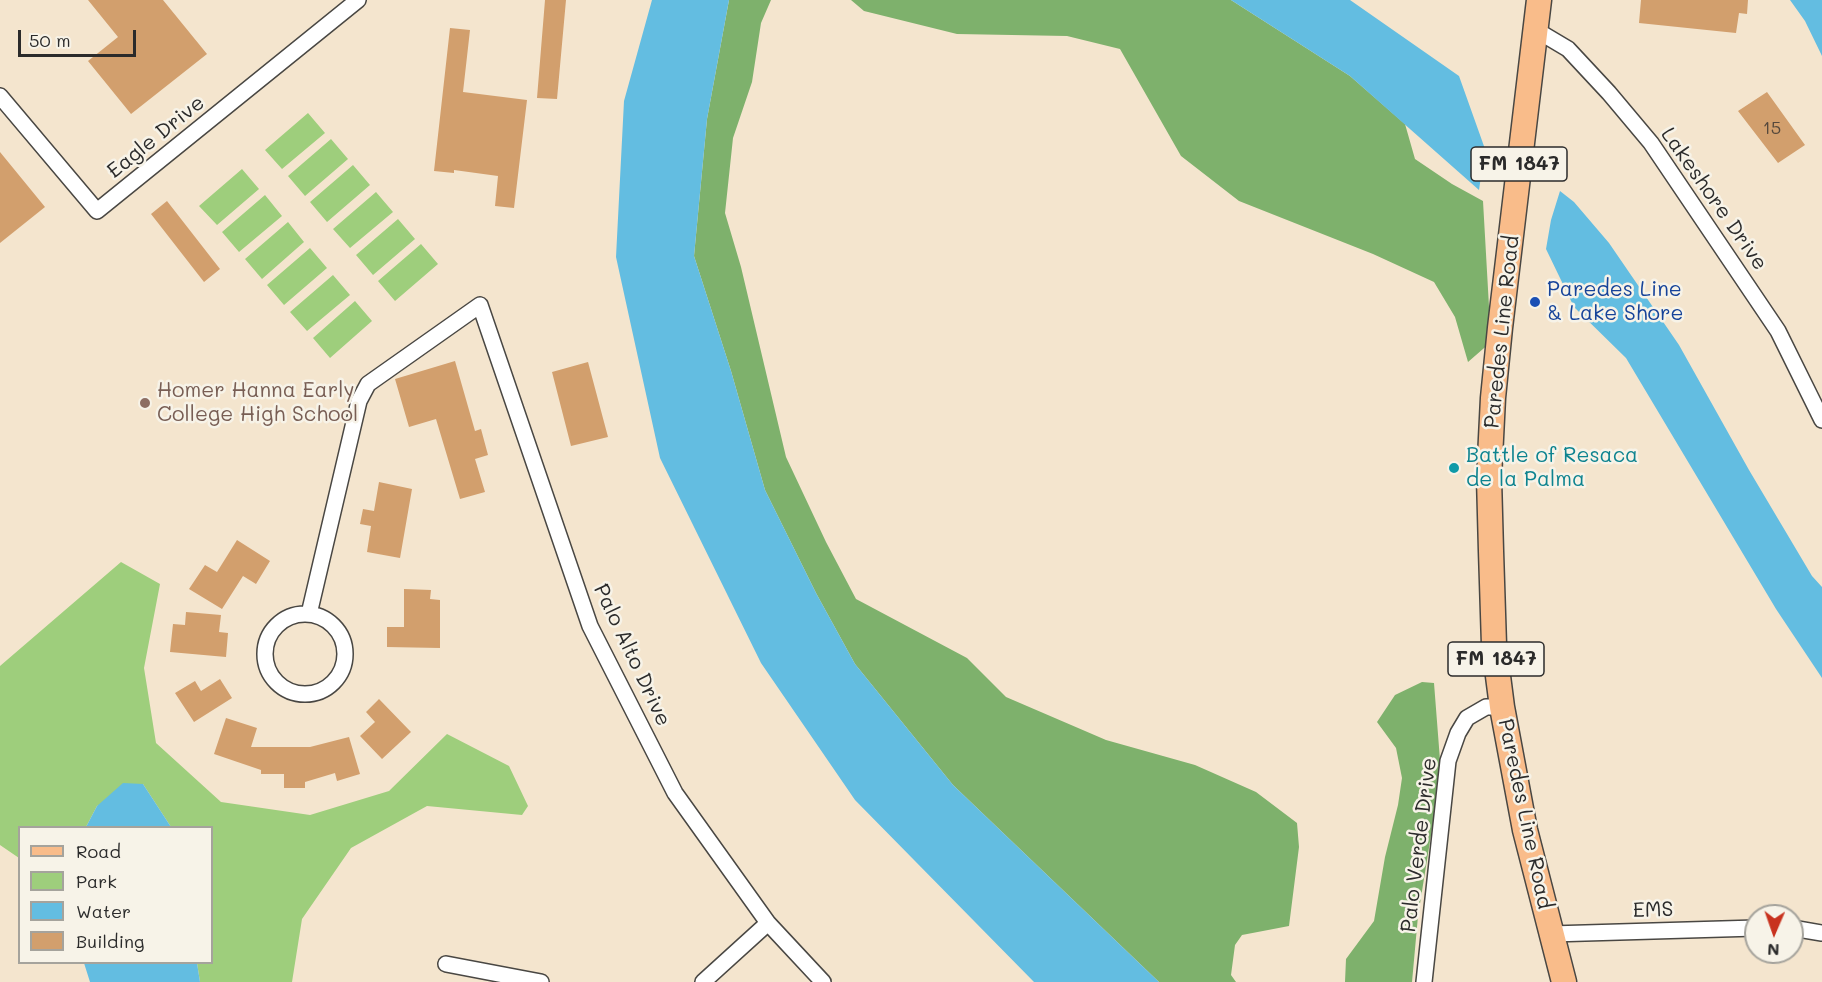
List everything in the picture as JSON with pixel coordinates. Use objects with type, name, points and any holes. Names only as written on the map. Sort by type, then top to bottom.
[{"type":"main road","name":"Paredes Line Road","points":[[1539,0],[1500,328],[1493,398],[1489,478],[1494,645],[1502,707],[1525,830],[1564,982]]},
{"type":"street","name":"Eagle Drive","points":[[0,96],[97,211],[358,0]]},
{"type":"street","name":"Lakeshore Drive","points":[[1536,30],[1568,49],[1651,143],[1778,331],[1822,420]]},
{"type":"street","name":"Palo Alto Drive","points":[[309,614],[359,401],[368,384],[480,305],[590,626],[675,793],[768,923],[823,982]]},
{"type":"street","points":[[309,614],[322,618],[334,626],[342,638],[345,651],[344,665],[337,678],[327,687],[315,693],[301,694],[288,691],[278,684],[265,663],[264,650],[268,638],[279,624],[296,615],[309,614]]},
{"type":"street","name":"Palo Verde Drive","points":[[1424,982],[1448,761],[1458,733],[1467,718],[1486,707],[1502,707]]},
{"type":"street","points":[[703,982],[768,923]]},
{"type":"street","name":"EMS","points":[[1551,934],[1744,928]]},
{"type":"street","points":[[1804,930],[1822,933]]},
{"type":"street","points":[[446,964],[541,982]]},
{"type":"green space","points":[[729,0],[771,0],[761,23],[752,82],[733,138],[725,213],[741,267],[786,457],[826,542],[856,599],[967,658],[1006,697],[1106,740],[1195,765],[1256,792],[1297,823],[1299,847],[1289,926],[1242,935],[1235,945],[1231,975],[1236,982],[1159,982],[953,785],[855,664],[816,593],[765,490],[731,371],[694,256],[707,119]]},
{"type":"green space","points":[[851,0],[1231,0],[1350,76],[1405,124],[1415,159],[1452,184],[1483,201],[1491,342],[1468,362],[1455,317],[1434,282],[1373,254],[1239,201],[1181,156],[1120,49],[1067,36],[957,34],[864,11]]},
{"type":"green space","points":[[308,113],[325,133],[282,169],[265,150]]},
{"type":"green space","points":[[331,139],[348,159],[305,196],[288,176]]},
{"type":"green space","points":[[353,165],[370,185],[327,222],[310,202]]},
{"type":"green space","points":[[242,169],[259,189],[217,225],[199,206]]},
{"type":"green space","points":[[376,192],[393,212],[350,248],[333,229]]},
{"type":"green space","points":[[265,195],[282,216],[239,252],[222,232]]},
{"type":"green space","points":[[398,219],[415,239],[373,275],[356,255]]},
{"type":"green space","points":[[288,222],[304,242],[262,279],[245,259]]},
{"type":"green space","points":[[421,244],[438,264],[395,301],[378,281]]},
{"type":"green space","points":[[310,248],[327,268],[284,305],[267,285]]},
{"type":"green space","points":[[333,275],[350,295],[307,331],[290,312]]},
{"type":"green space","points":[[355,301],[372,321],[330,358],[313,338]]},
{"type":"green space","points":[[121,562],[160,584],[144,668],[156,743],[221,802],[310,815],[389,791],[447,734],[509,766],[528,806],[522,815],[427,806],[351,848],[302,919],[292,982],[200,982],[197,964],[213,964],[213,826],[170,826],[143,784],[97,806],[87,826],[18,826],[18,857],[0,845],[0,666]]},
{"type":"green space","points":[[1422,682],[1434,683],[1441,773],[1418,916],[1412,982],[1345,982],[1346,959],[1374,921],[1402,778],[1396,748],[1377,722],[1395,695]]},
{"type":"water","points":[[652,0],[729,0],[707,119],[694,256],[731,371],[765,490],[816,593],[855,664],[953,785],[1159,982],[1034,982],[855,800],[761,663],[660,458],[616,257],[624,101]]},
{"type":"water","points":[[1231,0],[1350,0],[1459,76],[1485,149],[1479,190],[1350,76]]},
{"type":"water","points":[[1790,0],[1822,0],[1822,56],[1805,21]]},
{"type":"water","points":[[1560,191],[1574,202],[1609,243],[1679,345],[1749,470],[1812,576],[1822,587],[1822,678],[1776,609],[1626,358],[1574,307],[1546,249],[1551,220]]},
{"type":"water","points":[[123,783],[143,784],[170,826],[87,826],[97,806]]},
{"type":"water","points":[[84,964],[197,964],[200,982],[90,982]]},
{"type":"building","points":[[88,0],[163,0],[207,54],[131,114],[88,61],[118,37]]},
{"type":"building","points":[[545,0],[566,0],[557,99],[537,98]]},
{"type":"building","points":[[1641,0],[1748,0],[1747,14],[1739,13],[1736,33],[1639,23]]},
{"type":"building","points":[[450,28],[470,30],[463,92],[527,100],[514,208],[495,206],[498,176],[454,170],[454,173],[434,171]]},
{"type":"building","points":[[1767,92],[1805,145],[1778,163],[1738,111]]},
{"type":"building","points":[[0,152],[45,207],[0,243]]},
{"type":"building","points":[[167,201],[220,269],[204,282],[151,214]]},
{"type":"building","points":[[455,361],[475,431],[481,429],[488,455],[475,459],[485,492],[460,499],[436,419],[409,427],[395,379]]},
{"type":"building","points":[[588,362],[608,437],[571,446],[552,372]]},
{"type":"building","points":[[379,482],[412,489],[400,558],[367,552],[371,526],[360,524],[363,509],[374,511]]},
{"type":"building","points":[[237,540],[270,561],[256,584],[243,576],[222,609],[189,589],[205,565],[217,572]]},
{"type":"building","points":[[404,589],[431,590],[430,599],[440,600],[440,648],[387,647],[387,627],[404,627]]},
{"type":"building","points":[[186,612],[221,615],[219,632],[228,633],[226,657],[170,652],[173,624],[185,625]]},
{"type":"building","points":[[220,679],[232,698],[194,722],[175,693],[195,681],[201,691]]},
{"type":"building","points":[[379,699],[411,732],[382,759],[360,736],[375,722],[366,712]]},
{"type":"building","points":[[226,718],[257,728],[251,747],[310,747],[349,737],[360,774],[337,781],[335,773],[305,782],[305,788],[284,788],[284,774],[261,774],[261,770],[214,754]]},
{"type":"place","name":"Paredes Line & Lake Shore","points":[[1535,302]]},
{"type":"place","name":"Homer Hanna Early College High School","points":[[145,403]]},
{"type":"place","name":"Battle of Resaca de la Palma","points":[[1454,468]]}]
